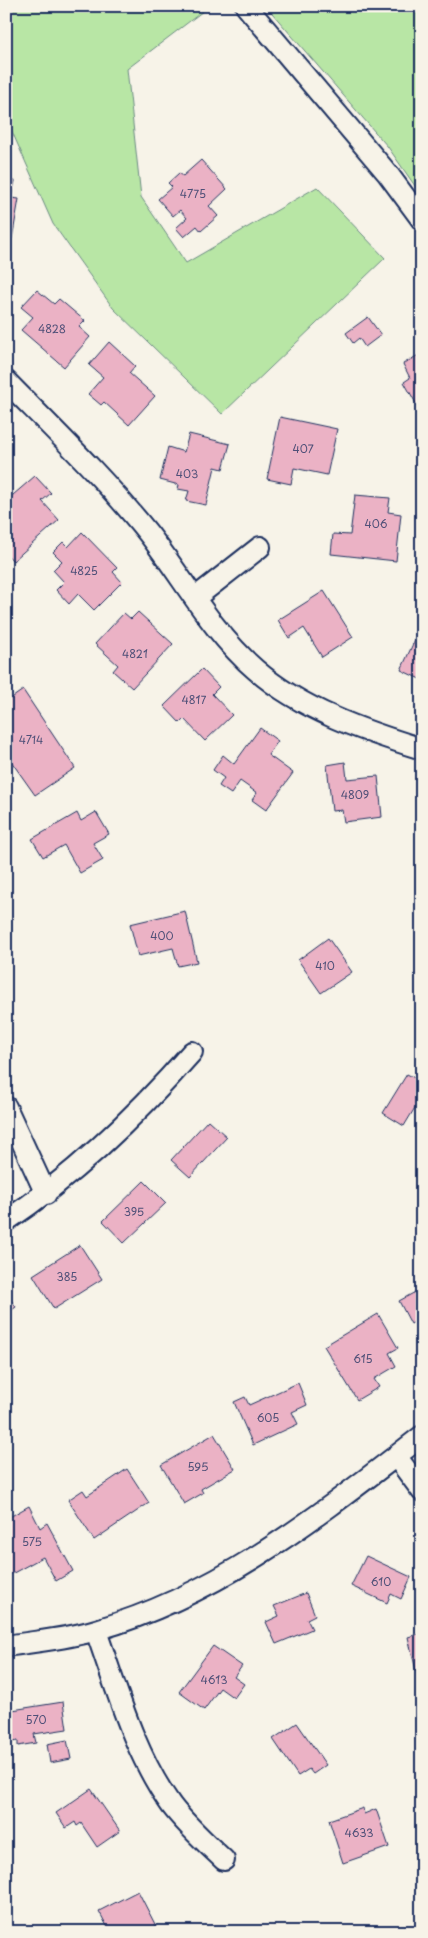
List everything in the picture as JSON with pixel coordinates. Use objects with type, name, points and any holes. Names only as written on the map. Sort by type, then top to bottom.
[{"type":"street","points":[[246,6],[388,174],[422,220]]},
{"type":"street","points":[[6,381],[112,489],[154,542],[223,637],[256,670],[317,710],[422,749]]},
{"type":"street","points":[[194,598],[260,547]]},
{"type":"street","points":[[6,1221],[46,1194],[97,1149],[192,1052]]},
{"type":"street","points":[[6,1107],[46,1194]]},
{"type":"street","points":[[6,1646],[96,1630],[160,1607],[227,1576],[300,1528],[422,1436]]},
{"type":"street","points":[[396,1456],[422,1491]]},
{"type":"street","points":[[96,1630],[124,1714],[155,1781],[173,1807],[224,1860]]},
{"type":"green space","points":[[6,6],[206,6],[207,8],[127,69],[141,197],[186,263],[317,187],[385,258],[222,414],[113,308],[53,224],[6,118]]},
{"type":"green space","points":[[266,6],[422,6],[422,196],[388,147]]},
{"type":"building","points":[[201,160],[227,189],[209,206],[218,216],[201,231],[197,226],[184,237],[176,228],[187,218],[180,210],[173,216],[158,199],[172,187],[168,183],[179,173],[183,176]]},
{"type":"building","points":[[6,179],[15,181],[11,198],[19,199],[12,239],[6,238]]},
{"type":"building","points":[[37,290],[54,304],[59,299],[85,321],[79,327],[90,337],[64,367],[21,330],[33,317],[21,307]]},
{"type":"building","points":[[368,317],[381,335],[365,347],[359,338],[353,343],[346,333]]},
{"type":"building","points":[[109,342],[135,366],[129,373],[155,396],[129,425],[104,402],[101,405],[88,394],[103,377],[89,365]]},
{"type":"building","points":[[422,353],[422,414],[404,382],[410,378],[403,364]]},
{"type":"building","points":[[280,417],[337,429],[327,475],[294,468],[291,484],[267,479]]},
{"type":"building","points":[[422,429],[422,443],[416,432]]},
{"type":"building","points":[[189,434],[230,444],[223,469],[215,467],[206,505],[186,501],[189,491],[178,489],[179,485],[160,480],[168,447],[184,452]]},
{"type":"building","points":[[35,476],[51,493],[42,501],[59,520],[13,561],[6,553],[6,544],[12,538],[6,531],[6,501]]},
{"type":"building","points":[[355,495],[390,498],[388,512],[401,514],[396,561],[331,554],[333,534],[350,535]]},
{"type":"building","points":[[82,532],[117,568],[113,572],[122,582],[94,610],[78,594],[69,604],[56,590],[64,582],[53,570],[62,561],[53,552],[63,542],[68,547]]},
{"type":"building","points":[[324,591],[353,637],[322,657],[304,628],[289,638],[278,620]]},
{"type":"building","points":[[138,612],[173,644],[132,688],[113,671],[118,665],[95,644],[124,613],[131,619]]},
{"type":"building","points":[[422,624],[422,680],[401,670]]},
{"type":"building","points":[[202,669],[219,687],[212,694],[232,715],[205,741],[184,719],[180,723],[164,706]]},
{"type":"building","points":[[23,690],[75,768],[35,795],[6,754],[6,726],[9,724],[6,720],[6,702]]},
{"type":"building","points":[[260,728],[278,741],[268,755],[293,773],[266,810],[252,800],[257,793],[240,781],[231,794],[219,786],[224,778],[213,770],[223,755],[234,764]]},
{"type":"building","points":[[345,762],[347,779],[378,776],[382,817],[344,822],[342,810],[332,811],[327,765]]},
{"type":"building","points":[[96,812],[109,834],[93,843],[103,860],[80,873],[64,845],[43,857],[32,839],[77,813],[81,821]]},
{"type":"building","points":[[185,911],[197,962],[178,966],[173,948],[138,956],[130,924]]},
{"type":"building","points":[[328,938],[352,972],[321,993],[298,960]]},
{"type":"building","points":[[407,1074],[422,1082],[422,1096],[404,1126],[383,1113]]},
{"type":"building","points":[[208,1120],[227,1137],[190,1177],[171,1160]]},
{"type":"building","points":[[144,1181],[166,1203],[124,1243],[103,1221]]},
{"type":"building","points":[[80,1245],[102,1279],[54,1309],[33,1275]]},
{"type":"building","points":[[419,1290],[422,1295],[422,1318],[411,1324],[399,1301]]},
{"type":"building","points":[[6,1293],[16,1307],[6,1314]]},
{"type":"building","points":[[378,1314],[398,1348],[389,1353],[396,1366],[374,1379],[379,1387],[357,1400],[324,1346]]},
{"type":"building","points":[[298,1383],[307,1405],[292,1412],[298,1424],[253,1445],[234,1402],[245,1397],[249,1405]]},
{"type":"building","points":[[214,1434],[235,1469],[201,1489],[203,1493],[184,1504],[161,1465]]},
{"type":"building","points":[[127,1469],[149,1503],[94,1540],[68,1500],[83,1490],[87,1496]]},
{"type":"building","points":[[29,1506],[40,1528],[47,1523],[73,1571],[56,1581],[43,1557],[6,1577],[6,1519]]},
{"type":"building","points":[[366,1556],[411,1577],[401,1599],[391,1594],[387,1603],[351,1586]]},
{"type":"building","points":[[306,1593],[315,1615],[307,1619],[312,1629],[276,1644],[266,1622],[279,1616],[274,1606]]},
{"type":"building","points":[[422,1633],[422,1687],[420,1687],[408,1637]]},
{"type":"building","points":[[213,1646],[242,1666],[234,1677],[244,1684],[234,1698],[220,1688],[204,1710],[179,1692]]},
{"type":"building","points":[[63,1702],[67,1729],[34,1734],[36,1743],[18,1746],[18,1741],[6,1743],[6,1711]]},
{"type":"building","points":[[297,1723],[326,1765],[313,1774],[309,1769],[298,1776],[273,1739]]},
{"type":"building","points":[[67,1740],[71,1759],[50,1763],[47,1744]]},
{"type":"building","points":[[91,1789],[120,1831],[97,1847],[81,1823],[77,1826],[75,1822],[66,1828],[56,1813]]},
{"type":"building","points":[[363,1808],[364,1814],[376,1809],[389,1847],[343,1863],[329,1820]]},
{"type":"building","points":[[138,1891],[159,1932],[110,1932],[99,1911]]}]
